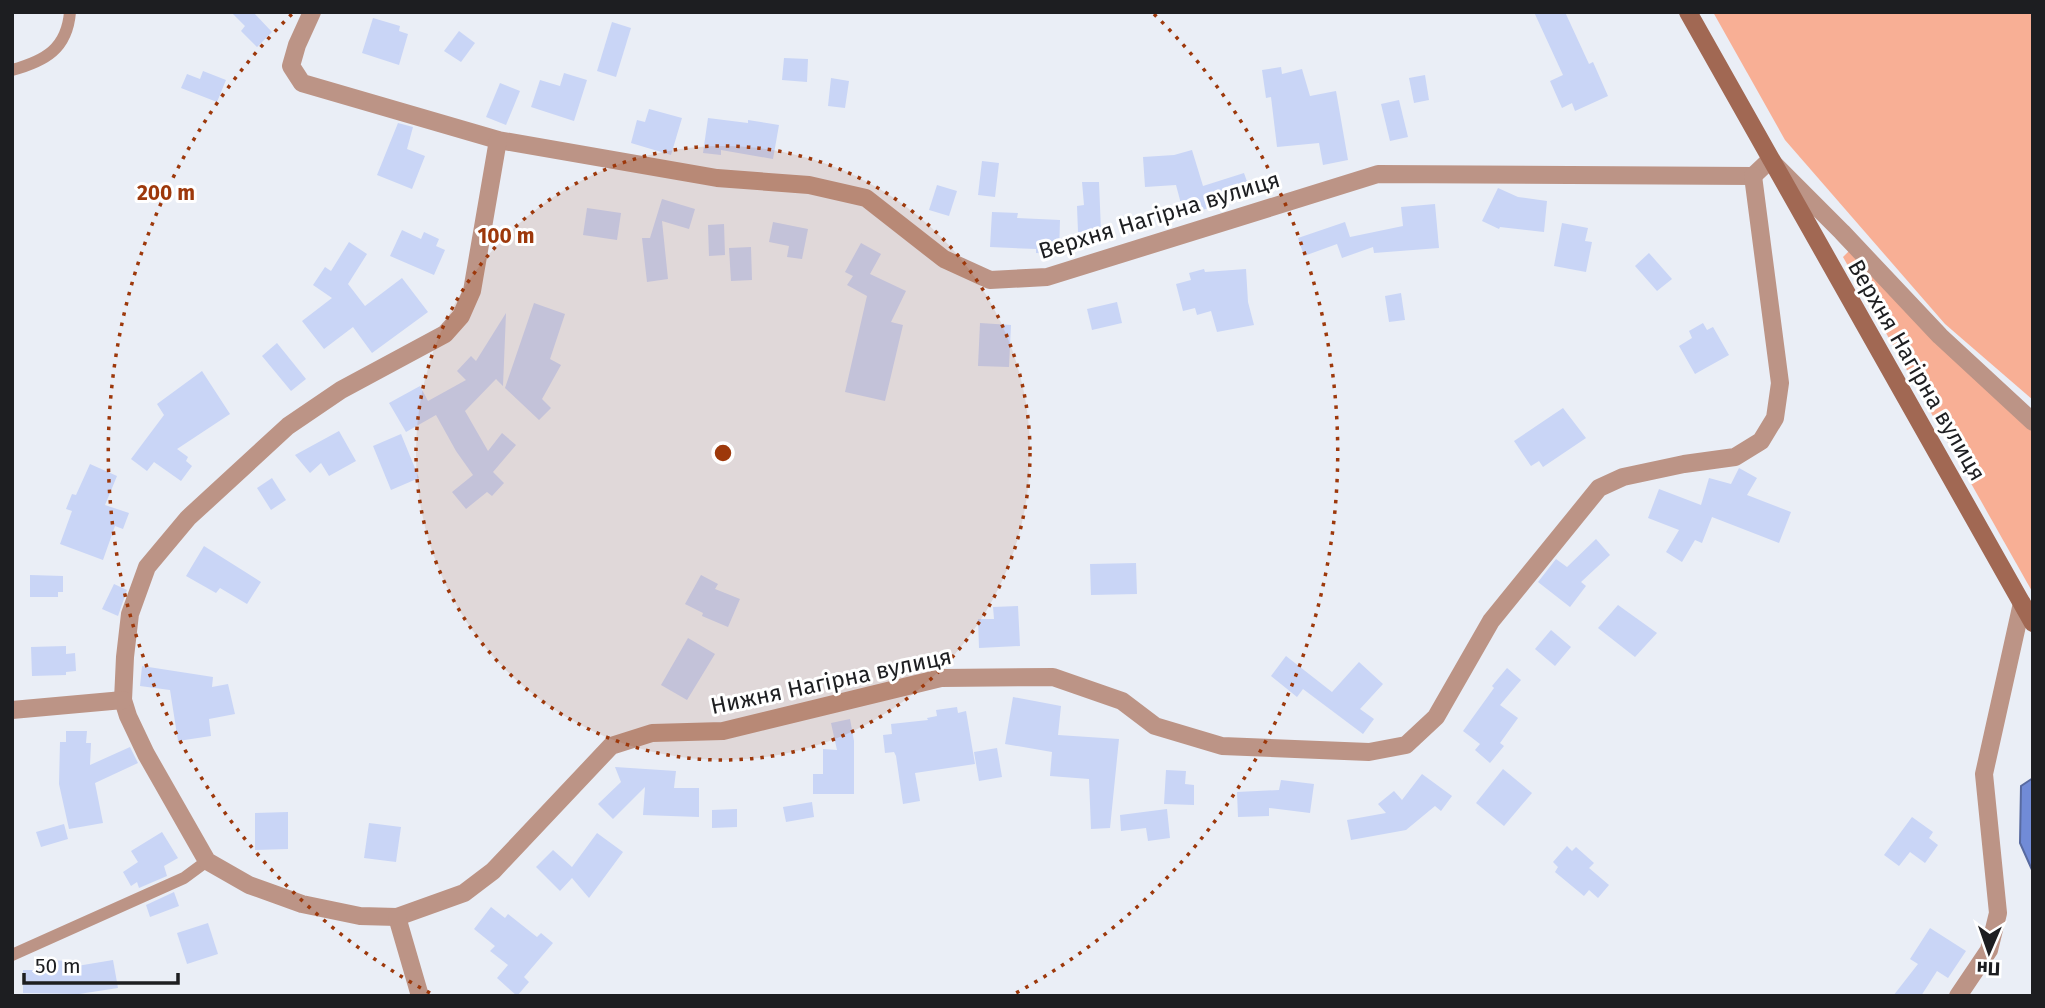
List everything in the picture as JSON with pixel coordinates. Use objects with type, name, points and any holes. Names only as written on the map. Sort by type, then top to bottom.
[{"type":"main road","name":"Верхня Нагірна вулиця","points":[[1688,12],[2033,623]]},
{"type":"street","name":"Верхня Нагірна вулиця","points":[[312,12],[291,66],[302,83],[498,140],[717,178],[809,185],[866,198],[944,259],[990,280],[1047,277],[1378,174],[1753,176]]},
{"type":"street","points":[[207,861],[146,754],[123,700],[130,614],[148,567],[188,518],[288,426],[341,390],[445,334],[461,316],[472,291],[498,140]]},
{"type":"street","points":[[1753,176],[1770,160],[1940,337],[2033,422]]},
{"type":"street","name":"Нижня Нагірна вулиця","points":[[207,861],[249,885],[302,904],[360,916],[397,917],[464,893],[493,871],[611,746],[652,733],[723,731],[942,678],[1053,677],[1122,701],[1155,726],[1222,746],[1369,752],[1406,745],[1436,717],[1491,621],[1599,488],[1623,477],[1735,457],[1761,441],[1775,418],[1780,383],[1753,176]]},
{"type":"street","points":[[1958,996],[1989,950],[1998,913],[1984,774],[2022,603]]},
{"type":"street","points":[[12,710],[123,700]]},
{"type":"street","points":[[397,917],[420,996]]},
{"type":"lane","points":[[12,69],[40,60],[60,45],[66,34],[70,12]]},
{"type":"lane","points":[[12,955],[184,878],[207,861]]},
{"type":"shaded area","points":[[1713,12],[2033,12],[2033,400],[1945,324],[1785,140]]},
{"type":"shaded area","points":[[1849,251],[2033,427],[2033,593],[1843,257]]},
{"type":"water","points":[[2033,778],[2033,872],[2020,843],[2021,786]]},
{"type":"building","points":[[231,12],[253,12],[272,32],[257,47],[241,31],[245,26]]},
{"type":"building","points":[[1534,12],[1565,12],[1589,64],[1593,62],[1608,96],[1575,111],[1572,103],[1562,108],[1550,81],[1563,75]]},
{"type":"building","points":[[373,18],[400,26],[399,31],[408,34],[399,65],[362,53]]},
{"type":"building","points":[[612,22],[631,28],[616,77],[597,71]]},
{"type":"building","points":[[459,31],[475,43],[461,62],[444,51]]},
{"type":"building","points":[[784,58],[808,59],[807,82],[782,80]]},
{"type":"building","points":[[1281,67],[1282,74],[1302,69],[1310,96],[1336,91],[1348,160],[1323,165],[1319,143],[1277,147],[1271,97],[1266,98],[1262,70]]},
{"type":"building","points":[[203,71],[226,80],[217,102],[181,88],[187,74],[200,79]]},
{"type":"building","points":[[564,73],[587,80],[574,121],[531,107],[540,80],[560,86]]},
{"type":"building","points":[[1425,75],[1429,100],[1414,103],[1409,78]]},
{"type":"building","points":[[831,78],[849,81],[845,108],[828,106]]},
{"type":"building","points":[[500,83],[520,91],[506,125],[486,117]]},
{"type":"building","points":[[1399,100],[1408,137],[1390,141],[1381,104]]},
{"type":"building","points":[[649,109],[682,118],[671,155],[631,143],[637,120],[645,122]]},
{"type":"building","points":[[708,118],[779,125],[773,159],[721,150],[721,155],[703,153]]},
{"type":"building","points":[[398,123],[413,127],[407,149],[425,156],[412,189],[377,175]]},
{"type":"building","points":[[1192,150],[1203,186],[1244,173],[1252,196],[1184,215],[1176,185],[1145,187],[1143,157],[1174,155]]},
{"type":"building","points":[[982,161],[999,163],[995,197],[978,195]]},
{"type":"building","points":[[1082,182],[1099,182],[1101,231],[1078,232],[1077,206],[1084,205]]},
{"type":"building","points":[[937,185],[957,191],[949,216],[929,210]]},
{"type":"building","points":[[1498,188],[1518,197],[1547,201],[1544,232],[1499,229],[1482,221]]},
{"type":"building","points":[[662,199],[695,209],[689,229],[662,221],[668,279],[647,282],[642,238],[650,238]]},
{"type":"building","points":[[1435,204],[1439,248],[1374,253],[1373,247],[1342,258],[1337,244],[1304,256],[1298,238],[1345,222],[1350,237],[1403,226],[1401,207]]},
{"type":"building","points":[[587,208],[621,213],[617,240],[583,235]]},
{"type":"building","points":[[992,212],[1018,213],[1017,218],[1060,220],[1059,254],[1036,253],[1036,249],[990,247]]},
{"type":"building","points":[[773,222],[808,229],[802,259],[787,257],[789,246],[769,242]]},
{"type":"building","points":[[1562,223],[1588,228],[1585,241],[1592,242],[1586,272],[1554,266]]},
{"type":"building","points":[[724,224],[725,255],[709,256],[708,225]]},
{"type":"building","points":[[402,230],[421,239],[424,232],[439,239],[436,246],[445,250],[434,275],[390,256]]},
{"type":"building","points":[[349,242],[367,254],[348,284],[365,306],[402,278],[428,312],[372,353],[353,327],[324,349],[302,321],[332,298],[313,285],[325,267],[331,271]]},
{"type":"building","points":[[861,243],[881,254],[870,274],[906,291],[891,322],[903,325],[885,401],[845,392],[867,296],[847,285],[853,276],[845,272]]},
{"type":"building","points":[[751,247],[752,280],[731,281],[729,248]]},
{"type":"building","points":[[1649,253],[1672,279],[1657,291],[1635,266]]},
{"type":"building","points":[[1204,269],[1205,272],[1246,269],[1248,302],[1254,325],[1217,332],[1211,311],[1197,315],[1195,308],[1183,311],[1176,284],[1191,280],[1189,273]]},
{"type":"building","points":[[1401,293],[1405,320],[1389,322],[1385,296]]},
{"type":"building","points":[[1117,302],[1122,323],[1092,330],[1087,309]]},
{"type":"building","points":[[534,303],[565,314],[550,359],[561,365],[542,399],[551,408],[539,420],[505,388]]},
{"type":"building","points":[[506,313],[503,386],[496,379],[465,411],[488,451],[502,433],[516,445],[493,472],[504,483],[492,496],[487,492],[466,509],[452,492],[473,475],[436,415],[406,432],[389,403],[420,386],[428,401],[466,380],[457,371],[471,356],[476,361]]},
{"type":"building","points":[[980,323],[1011,325],[1009,367],[978,366]]},
{"type":"building","points":[[1703,323],[1707,330],[1713,327],[1729,355],[1695,374],[1679,346],[1692,338],[1689,331]]},
{"type":"building","points":[[277,343],[306,379],[291,391],[262,356]]},
{"type":"building","points":[[202,371],[230,414],[177,449],[188,457],[186,461],[192,466],[181,481],[154,462],[147,471],[131,459],[164,415],[157,404]]},
{"type":"building","points":[[1563,408],[1586,438],[1543,467],[1539,461],[1531,466],[1514,441]]},
{"type":"building","points":[[339,431],[356,461],[329,476],[321,463],[310,473],[295,455]]},
{"type":"building","points":[[401,434],[419,478],[391,490],[373,446]]},
{"type":"building","points":[[90,464],[117,476],[105,505],[129,513],[123,529],[115,526],[103,560],[60,544],[72,511],[66,509],[72,494],[76,495]]},
{"type":"building","points":[[1739,468],[1757,478],[1747,495],[1791,512],[1779,543],[1712,517],[1702,543],[1695,540],[1682,562],[1666,552],[1679,530],[1648,518],[1659,489],[1701,505],[1709,478],[1731,484]]},
{"type":"building","points":[[272,478],[286,500],[271,510],[257,488]]},
{"type":"building","points":[[1596,539],[1610,555],[1581,582],[1586,586],[1570,607],[1538,582],[1556,559],[1567,567]]},
{"type":"building","points":[[204,546],[261,582],[247,604],[220,588],[216,593],[186,576]]},
{"type":"building","points":[[1136,563],[1137,594],[1091,595],[1090,564]]},
{"type":"building","points":[[30,575],[63,576],[63,592],[58,592],[58,597],[30,597]]},
{"type":"building","points":[[701,575],[718,584],[715,589],[740,599],[728,627],[702,616],[703,613],[685,604]]},
{"type":"building","points":[[114,584],[127,590],[118,616],[102,609]]},
{"type":"building","points":[[1618,605],[1657,633],[1635,657],[1598,628]]},
{"type":"building","points":[[1018,606],[1020,646],[979,648],[978,619],[994,619],[993,607]]},
{"type":"building","points":[[1551,630],[1571,647],[1555,666],[1535,649]]},
{"type":"building","points":[[688,638],[715,654],[687,700],[661,685]]},
{"type":"building","points":[[66,646],[66,654],[75,653],[76,671],[66,672],[66,675],[32,676],[31,647]]},
{"type":"building","points":[[1286,656],[1332,692],[1359,662],[1383,684],[1360,709],[1374,719],[1363,734],[1303,689],[1297,697],[1271,676]]},
{"type":"building","points":[[142,666],[213,677],[212,687],[228,684],[235,714],[209,719],[211,736],[178,741],[170,690],[140,686]]},
{"type":"building","points":[[1507,668],[1521,680],[1500,705],[1518,718],[1500,743],[1504,746],[1490,763],[1475,750],[1480,744],[1463,731]]},
{"type":"building","points":[[1013,697],[1061,706],[1058,735],[1119,739],[1110,828],[1091,829],[1089,779],[1050,776],[1052,752],[1005,744]]},
{"type":"building","points":[[957,707],[958,713],[966,711],[975,764],[915,773],[920,801],[903,804],[896,756],[894,752],[885,753],[883,735],[892,734],[891,724],[928,720],[927,718],[937,716],[936,710]]},
{"type":"building","points":[[850,719],[854,741],[854,794],[813,794],[813,774],[823,774],[823,749],[837,750],[831,723]]},
{"type":"building","points":[[66,731],[87,731],[86,743],[91,743],[90,765],[130,747],[138,763],[95,783],[103,823],[69,829],[59,784],[60,742],[66,742]]},
{"type":"building","points":[[997,748],[1002,777],[979,781],[974,752]]},
{"type":"building","points":[[615,767],[676,771],[674,788],[699,788],[699,817],[643,815],[645,787],[613,819],[598,804],[621,782]]},
{"type":"building","points":[[1503,769],[1532,793],[1504,826],[1476,803]]},
{"type":"building","points":[[1166,770],[1186,771],[1185,784],[1194,785],[1194,805],[1164,804]]},
{"type":"building","points":[[1422,774],[1452,796],[1441,811],[1435,806],[1406,830],[1351,840],[1347,820],[1386,813],[1378,804],[1394,791],[1402,800]]},
{"type":"building","points":[[1281,780],[1314,784],[1310,813],[1269,808],[1269,816],[1238,817],[1237,792],[1279,790]]},
{"type":"building","points":[[812,802],[814,817],[786,822],[783,807]]},
{"type":"building","points":[[737,809],[737,827],[712,828],[712,810]]},
{"type":"building","points":[[1167,809],[1170,838],[1148,841],[1146,828],[1121,831],[1120,815]]},
{"type":"building","points":[[288,812],[288,849],[255,850],[255,813]]},
{"type":"building","points":[[1912,817],[1933,832],[1929,838],[1938,845],[1925,863],[1910,852],[1899,866],[1884,855]]},
{"type":"building","points":[[369,823],[401,827],[396,862],[364,858]]},
{"type":"building","points":[[64,824],[68,839],[41,847],[36,832]]},
{"type":"building","points":[[162,832],[178,858],[164,866],[167,876],[139,888],[137,882],[131,886],[123,872],[138,862],[131,851]]},
{"type":"building","points":[[597,833],[623,852],[589,898],[572,878],[560,891],[536,867],[553,850],[572,867]]},
{"type":"building","points":[[1567,846],[1572,851],[1576,847],[1594,863],[1589,868],[1609,885],[1598,898],[1589,890],[1584,896],[1555,872],[1558,867],[1553,862]]},
{"type":"building","points":[[174,892],[179,906],[150,917],[146,905]]},
{"type":"building","points":[[491,907],[505,918],[508,914],[537,937],[541,933],[553,943],[524,977],[529,982],[517,996],[497,978],[508,965],[490,951],[495,946],[474,929]]},
{"type":"building","points":[[208,923],[218,954],[187,964],[177,933]]},
{"type":"building","points":[[1930,928],[1966,951],[1948,978],[1937,971],[1921,996],[1893,996],[1918,964],[1910,959]]},
{"type":"building","points":[[36,960],[77,961],[77,966],[113,960],[118,988],[79,994],[23,993],[23,970],[36,970]]}]
